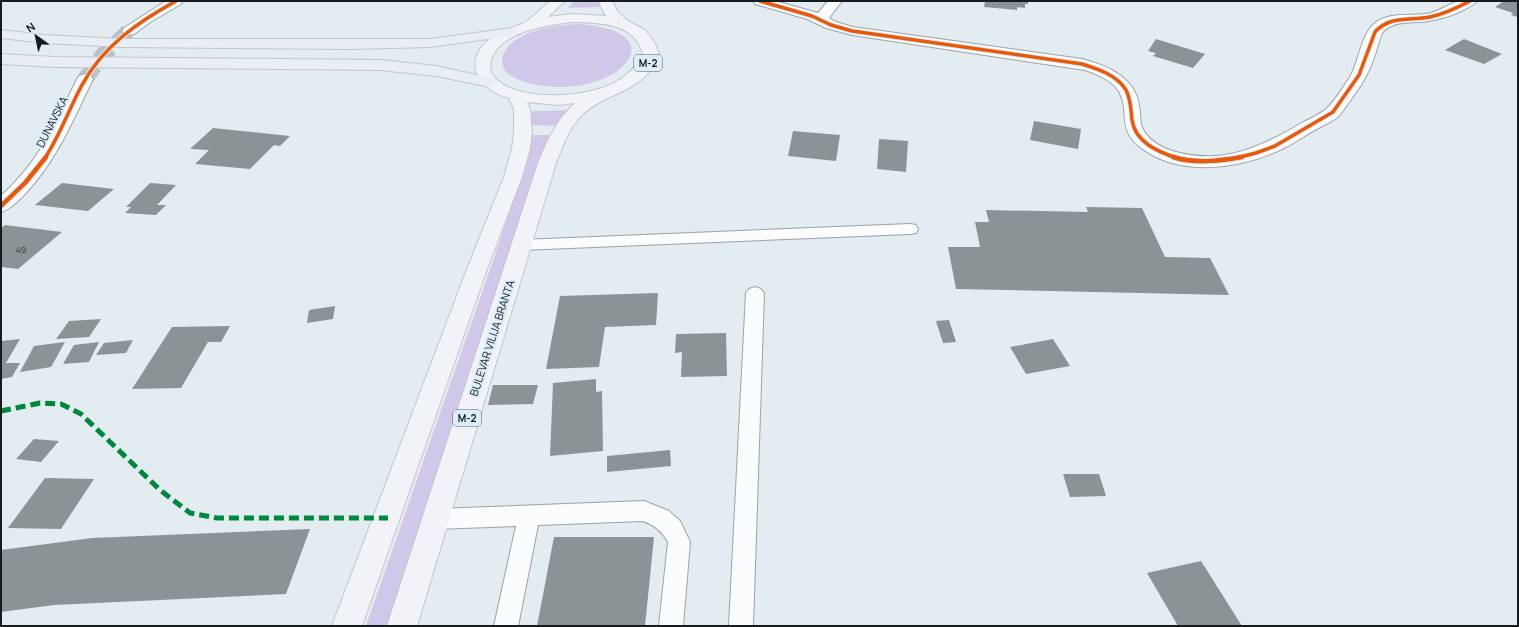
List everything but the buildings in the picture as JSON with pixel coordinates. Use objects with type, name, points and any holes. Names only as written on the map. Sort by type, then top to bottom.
[{"type":"highway","points":[[1,34],[31,38],[91,42],[351,44],[435,42],[512,32]]},
{"type":"highway","points":[[1,59],[55,62],[381,65],[436,71],[490,82]]},
{"type":"main road","name":"M-2","points":[[530,25],[558,1]]},
{"type":"main road","name":"M-2","points":[[605,1],[612,14],[647,40],[651,53],[650,60],[646,68],[629,81],[605,92],[583,97],[560,100],[537,99],[516,96],[496,88],[482,70],[484,56],[494,43],[512,32],[530,25],[558,19],[579,18],[600,19],[624,24]]},
{"type":"main road","name":"BULEVAR VILIJA BRANTA","points":[[402,626],[547,163],[560,135],[580,108],[605,92]]},
{"type":"main road","points":[[347,626],[513,177],[521,149],[523,132],[522,109],[516,96]]},
{"type":"street","points":[[129,31],[147,18],[176,1]]},
{"type":"street","points":[[760,1],[822,19],[831,25],[852,31],[1082,64],[1099,69],[1108,73],[1118,81],[1127,93],[1131,105],[1133,129],[1138,137],[1149,146],[1165,154],[1196,162],[1213,162],[1244,156],[1270,148],[1334,112],[1359,75],[1379,26],[1386,22],[1428,18],[1439,15],[1470,1]]},
{"type":"street","points":[[822,19],[835,1]]},
{"type":"street","name":"DUNAVSKA","points":[[1,206],[28,179],[48,154],[85,79]]},
{"type":"lane","points":[[521,245],[910,229]]},
{"type":"lane","points":[[741,626],[755,293]]},
{"type":"lane","points":[[436,519],[644,511],[662,518],[672,528],[678,542],[671,626]]},
{"type":"lane","points":[[506,626],[529,515]]},
{"type":"shaded area","points":[[574,1],[600,1],[602,7],[568,8]]},
{"type":"shaded area","points":[[579,24],[612,30],[621,34],[627,39],[631,46],[631,54],[619,70],[594,82],[564,87],[543,86],[526,82],[512,77],[506,72],[502,64],[503,55],[508,47],[516,40],[536,30]]},
{"type":"shaded area","points":[[570,110],[560,126],[532,125],[531,112],[533,111]]},
{"type":"shaded area","points":[[531,135],[554,135],[394,626],[366,626],[493,261],[527,158]]},
{"type":"tunnel","points":[[85,79],[103,55],[129,31]]},
{"type":"marked path","points":[[1,411],[40,403],[61,404],[81,414],[160,490],[190,513],[217,518],[388,518]]},
{"type":"cycle path","points":[[1,206],[25,183],[46,157],[52,148],[82,85],[102,55],[137,25],[176,1]]},
{"type":"cycle path","points":[[760,1],[812,16],[831,25],[852,31],[1090,66],[1114,78],[1125,89],[1129,97],[1134,128],[1138,137],[1142,141],[1161,153],[1176,158],[1208,162],[1241,157],[1270,148],[1333,112],[1359,75],[1375,32],[1380,26],[1393,20],[1435,16],[1470,1]]}]
